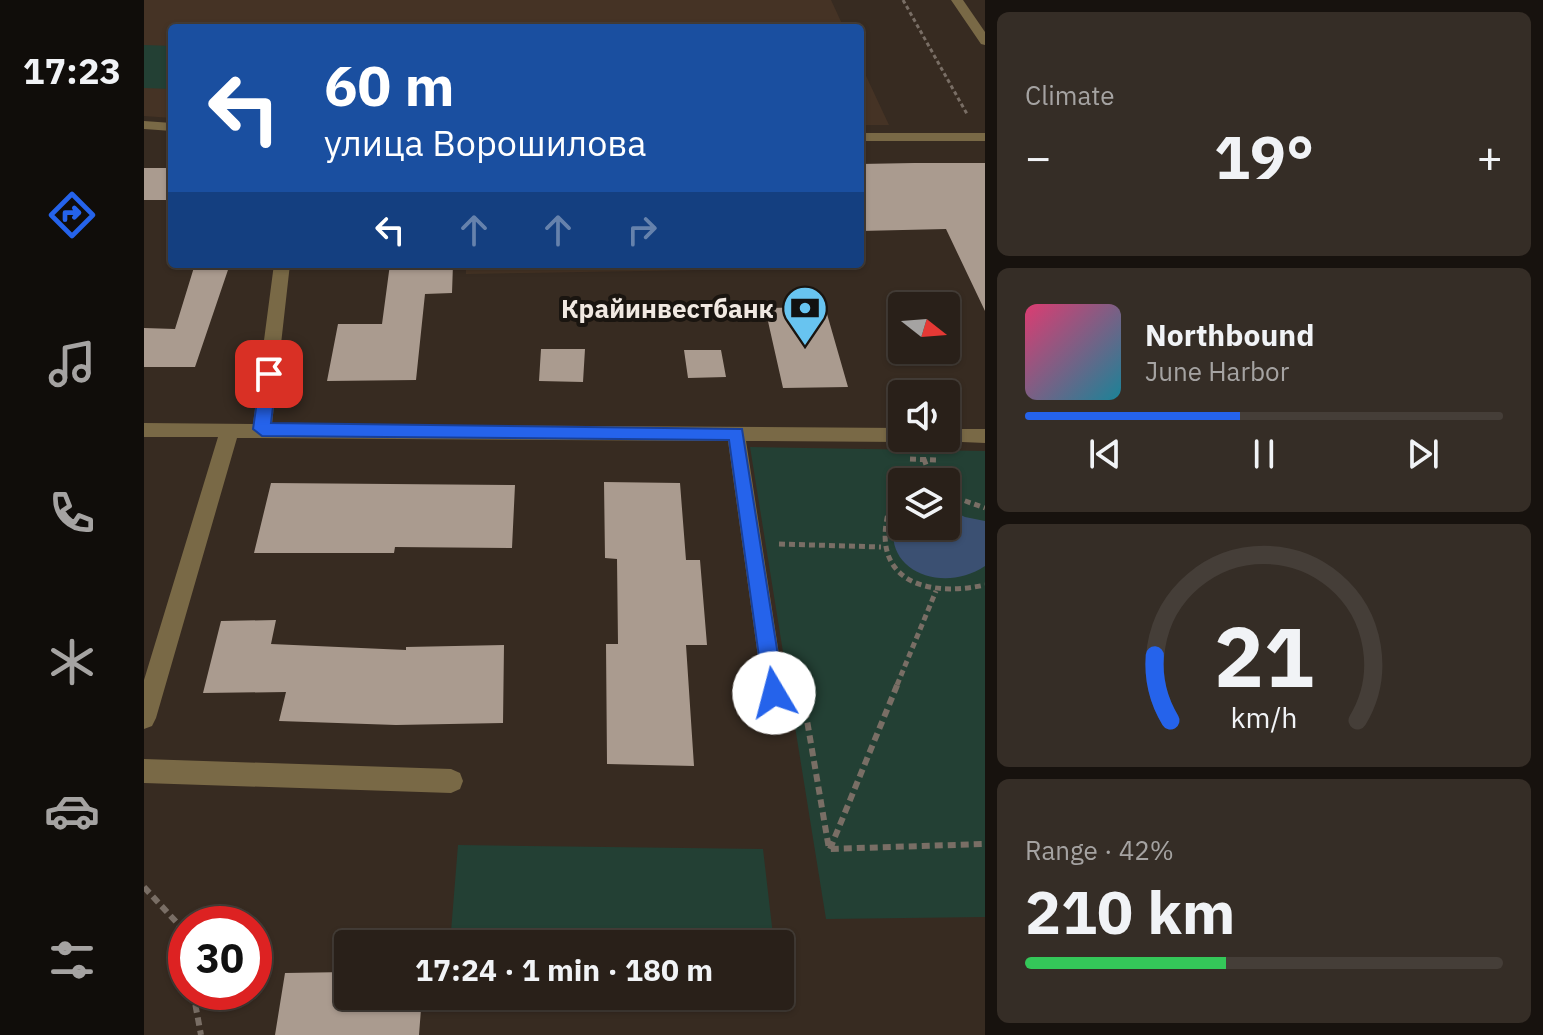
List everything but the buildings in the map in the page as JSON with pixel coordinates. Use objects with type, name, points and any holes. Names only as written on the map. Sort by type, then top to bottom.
[{"type":"street","points":[[957,0],[985,41]]},
{"type":"street","points":[[144,125],[168,127]]},
{"type":"street","points":[[864,137],[982,137]]},
{"type":"street","points":[[262,429],[282,268]]},
{"type":"street","points":[[144,718],[230,429]]},
{"type":"street","points":[[144,430],[888,435]]},
{"type":"street","points":[[736,434],[774,693]]},
{"type":"street","points":[[960,436],[985,436]]},
{"type":"street","points":[[144,771],[451,781]]},
{"type":"path","points":[[903,0],[982,137]]},
{"type":"path","points":[[895,459],[940,460]]},
{"type":"path","points":[[924,459],[927,468]]},
{"type":"path","points":[[960,499],[985,508]]},
{"type":"path","points":[[888,506],[884,513],[881,547],[901,577],[936,591],[985,585]]},
{"type":"path","points":[[776,530],[781,559]]},
{"type":"path","points":[[779,544],[881,547]]},
{"type":"path","points":[[829,849],[936,591]]},
{"type":"path","points":[[802,693],[829,849]]},
{"type":"path","points":[[829,849],[985,844]]},
{"type":"path","points":[[144,887],[168,913]]},
{"type":"path","points":[[196,1010],[201,1035]]},
{"type":"shaded area","points":[[144,0],[831,0],[842,24],[168,24],[168,118],[144,116]]},
{"type":"shaded area","points":[[864,72],[889,125],[864,125]]},
{"type":"shaded area","points":[[466,268],[770,268],[769,269],[466,274]]},
{"type":"green space","points":[[144,45],[168,46],[168,89],[144,88]]},
{"type":"green space","points":[[750,447],[888,449],[888,452],[985,451],[985,917],[826,919]]},
{"type":"green space","points":[[458,845],[763,849],[772,930],[451,930]]},
{"type":"water","points":[[960,515],[985,521],[985,566],[966,575],[947,578],[929,576],[913,569],[901,558],[894,540],[960,540]]},
{"type":"place","name":"Крайинвестбанк","points":[[805,347]]},
{"type":"route","points":[[269,374],[262,429],[736,434],[774,693]]}]
